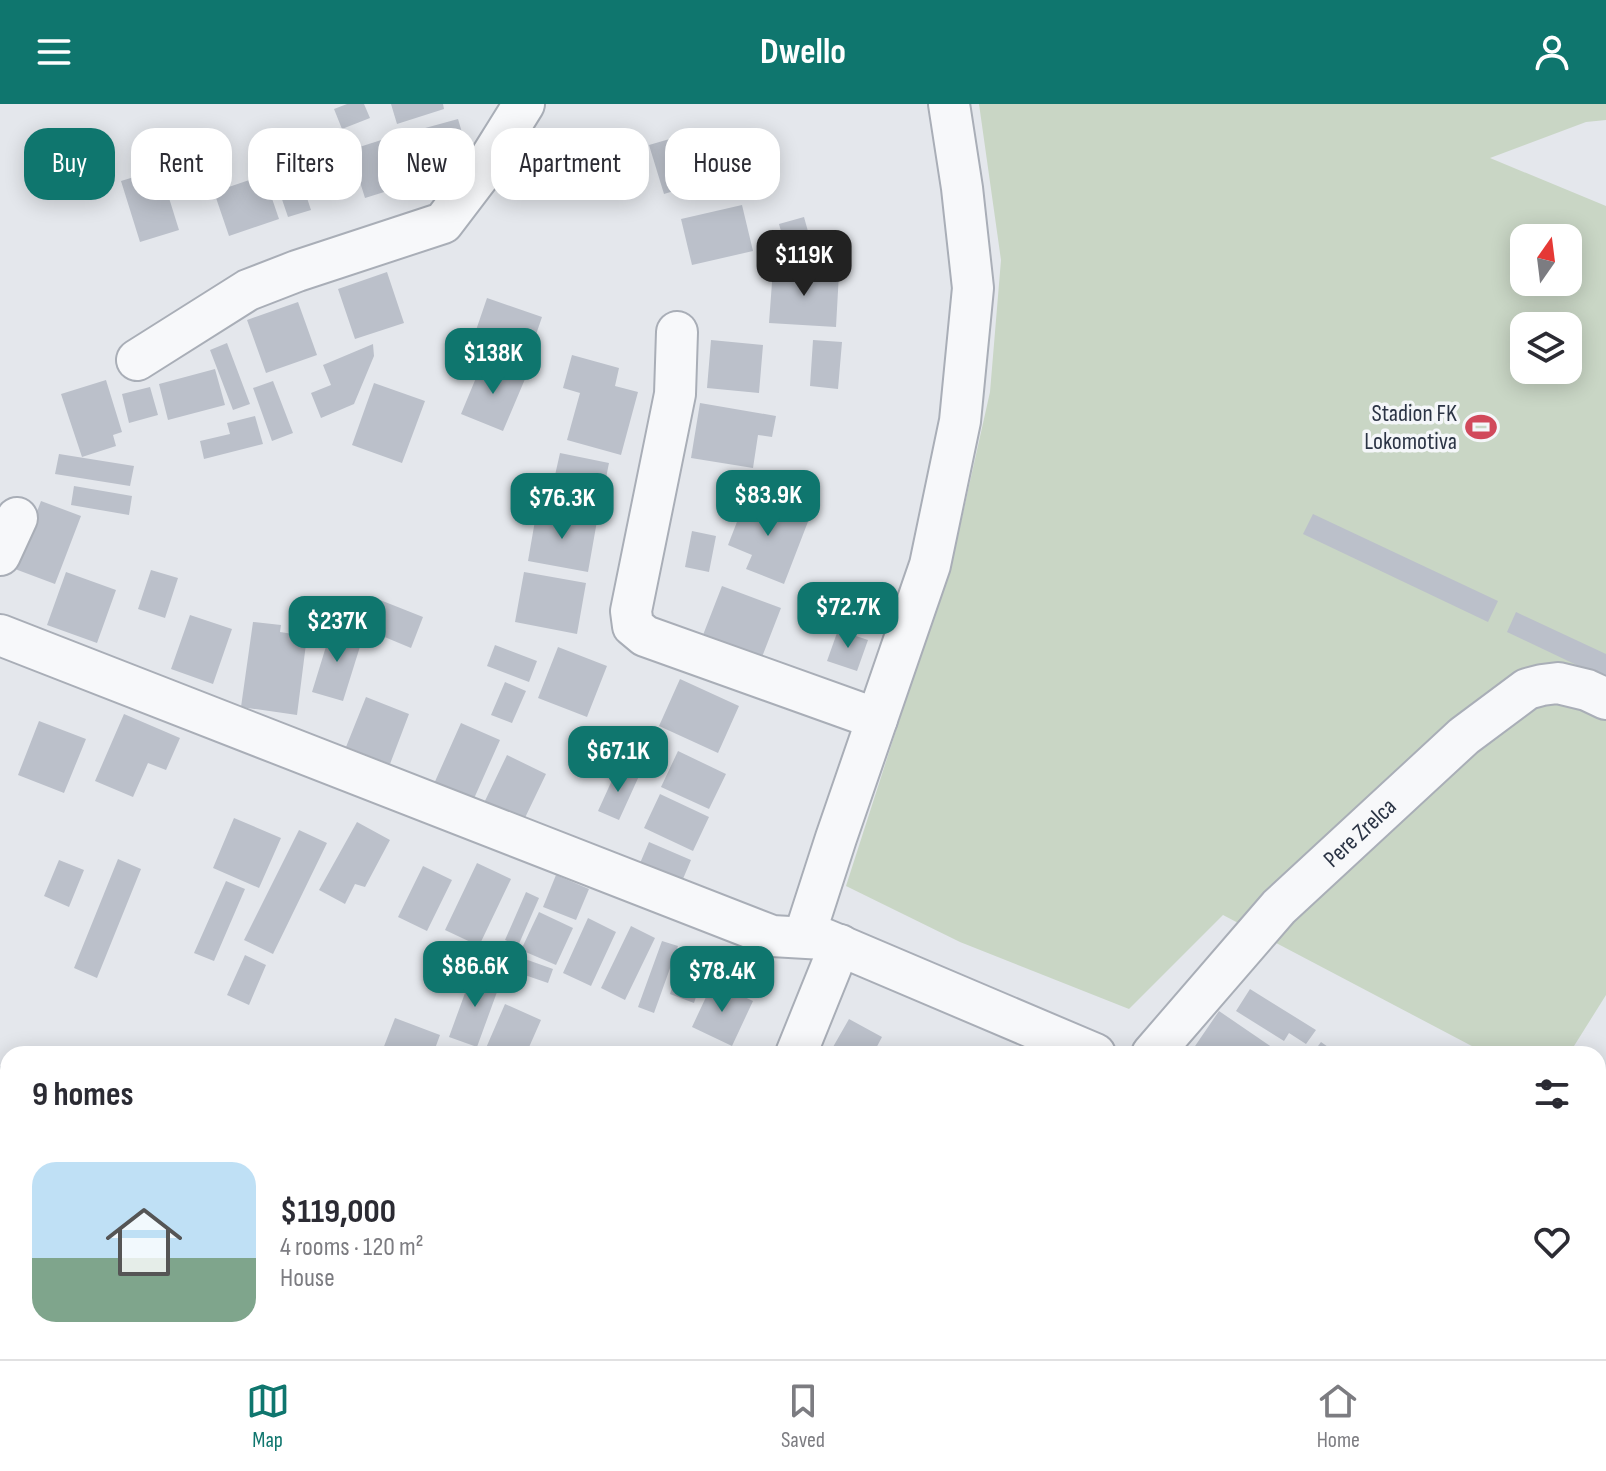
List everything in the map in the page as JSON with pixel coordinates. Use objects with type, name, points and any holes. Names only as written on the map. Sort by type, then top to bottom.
[{"type":"street","points":[[137,360],[248,290],[443,223],[481,173],[524,104]]},
{"type":"street","points":[[798,1046],[877,719],[930,565],[960,421],[973,288],[949,104]]},
{"type":"street","points":[[677,332],[675,394],[631,611],[633,626],[645,636],[877,719]]},
{"type":"street","points":[[0,555],[17,518]]},
{"type":"street","points":[[0,635],[772,936],[822,941],[1076,1046]]},
{"type":"street","name":"Pere Zrelca","points":[[1159,1046],[1279,907],[1464,736],[1527,689],[1542,685],[1558,683],[1572,686],[1606,699]]},
{"type":"green space","points":[[979,104],[1606,104],[1606,120],[1586,122],[1490,158],[1606,206],[1606,995],[1574,1046],[1472,1046],[1223,915],[1129,1009],[960,942],[846,886],[956,544],[990,392],[1001,260]]},
{"type":"building","points":[[347,104],[364,104],[370,118],[342,128],[334,109]]},
{"type":"building","points":[[391,104],[443,104],[444,109],[397,124]]},
{"type":"building","points":[[458,119],[461,128],[425,128]]},
{"type":"building","points":[[665,140],[665,194],[664,194],[649,145]]},
{"type":"building","points":[[378,141],[378,194],[365,198],[362,188],[362,146]]},
{"type":"building","points":[[131,178],[131,200],[170,200],[179,230],[140,242],[121,181]]},
{"type":"building","points":[[248,180],[248,200],[273,200],[279,219],[229,236],[217,200],[232,200],[232,186]]},
{"type":"building","points":[[282,200],[308,200],[311,210],[288,217]]},
{"type":"building","points":[[742,205],[753,251],[692,265],[681,219]]},
{"type":"building","points":[[804,217],[809,235],[784,242],[779,224]]},
{"type":"building","points":[[800,247],[835,247],[835,263],[800,263]]},
{"type":"building","points":[[773,269],[839,273],[836,327],[769,323]]},
{"type":"building","points":[[387,272],[404,323],[355,339],[338,289]]},
{"type":"building","points":[[487,298],[542,317],[528,358],[473,339]]},
{"type":"building","points":[[298,302],[317,355],[266,373],[247,320]]},
{"type":"building","points":[[711,340],[763,345],[759,393],[707,388]]},
{"type":"building","points":[[813,340],[842,342],[838,389],[810,386]]},
{"type":"building","points":[[227,343],[250,404],[233,410],[210,350]]},
{"type":"building","points":[[373,344],[374,356],[354,404],[321,418],[311,393],[331,385],[323,365]]},
{"type":"building","points":[[572,355],[619,368],[615,386],[638,392],[621,455],[567,440],[580,393],[563,388]]},
{"type":"building","points":[[483,361],[525,379],[503,431],[461,414]]},
{"type":"building","points":[[215,369],[225,405],[168,420],[159,384]]},
{"type":"building","points":[[106,380],[122,432],[113,435],[116,446],[82,457],[61,394]]},
{"type":"building","points":[[273,381],[293,433],[272,441],[253,388]]},
{"type":"building","points":[[374,383],[425,401],[402,463],[352,445]]},
{"type":"building","points":[[150,387],[158,415],[129,423],[122,394]]},
{"type":"building","points":[[700,403],[776,416],[772,437],[758,435],[753,468],[691,458]]},
{"type":"building","points":[[255,416],[263,444],[204,459],[200,441],[230,434],[227,423]]},
{"type":"building","points":[[560,453],[609,463],[599,513],[549,502]]},
{"type":"building","points":[[59,454],[134,466],[130,486],[55,474]]},
{"type":"building","points":[[74,486],[132,496],[129,515],[71,505]]},
{"type":"building","points":[[747,496],[809,519],[784,584],[746,569],[752,555],[728,545]]},
{"type":"building","points":[[41,501],[81,516],[55,584],[15,569]]},
{"type":"building","points":[[537,509],[597,521],[588,572],[528,561]]},
{"type":"building","points":[[1313,514],[1498,601],[1488,622],[1303,534]]},
{"type":"building","points":[[692,531],[716,536],[709,572],[685,567]]},
{"type":"building","points":[[151,570],[178,578],[165,618],[138,609]]},
{"type":"building","points":[[66,572],[116,590],[97,643],[47,625]]},
{"type":"building","points":[[524,572],[586,583],[577,634],[515,622]]},
{"type":"building","points":[[722,586],[781,608],[762,657],[703,635]]},
{"type":"building","points":[[375,598],[423,617],[411,648],[363,628]]},
{"type":"building","points":[[1516,612],[1606,654],[1606,679],[1507,632]]},
{"type":"building","points":[[190,615],[232,629],[213,684],[171,669]]},
{"type":"building","points":[[253,622],[281,625],[280,632],[307,636],[297,715],[241,707]]},
{"type":"building","points":[[332,627],[363,637],[343,701],[312,692]]},
{"type":"building","points":[[838,630],[868,640],[857,671],[827,661]]},
{"type":"building","points":[[495,645],[537,661],[529,682],[487,666]]},
{"type":"building","points":[[558,647],[607,666],[587,717],[538,698]]},
{"type":"building","points":[[680,679],[739,706],[718,753],[659,726]]},
{"type":"building","points":[[505,682],[526,691],[512,723],[491,715]]},
{"type":"building","points":[[366,697],[409,714],[390,764],[346,747]]},
{"type":"building","points":[[124,714],[180,738],[166,770],[148,763],[133,797],[95,781]]},
{"type":"building","points":[[39,721],[86,739],[64,793],[18,775]]},
{"type":"building","points":[[461,723],[500,740],[472,803],[433,786]]},
{"type":"building","points":[[678,751],[726,774],[709,809],[661,787]]},
{"type":"building","points":[[507,755],[546,774],[522,824],[483,805]]},
{"type":"building","points":[[618,767],[639,776],[619,820],[598,811]]},
{"type":"building","points":[[660,794],[709,817],[693,851],[644,828]]},
{"type":"building","points":[[234,818],[281,838],[259,888],[213,868]]},
{"type":"building","points":[[357,822],[390,840],[365,887],[355,884],[345,904],[319,890]]},
{"type":"building","points":[[299,830],[327,843],[273,954],[244,940]]},
{"type":"building","points":[[649,842],[691,860],[677,893],[635,875]]},
{"type":"building","points":[[118,859],[141,869],[97,978],[74,968]]},
{"type":"building","points":[[59,860],[84,870],[69,907],[44,896]]},
{"type":"building","points":[[477,863],[511,879],[479,946],[445,930]]},
{"type":"building","points":[[423,866],[452,880],[427,931],[398,917]]},
{"type":"building","points":[[556,875],[589,889],[576,920],[543,907]]},
{"type":"building","points":[[226,881],[245,889],[214,961],[194,953]]},
{"type":"building","points":[[526,892],[539,898],[518,946],[505,940]]},
{"type":"building","points":[[539,912],[573,928],[556,965],[521,950]]},
{"type":"building","points":[[588,918],[616,932],[591,986],[563,973]]},
{"type":"building","points":[[631,926],[655,938],[625,1000],[601,988]]},
{"type":"building","points":[[662,941],[678,946],[654,1013],[638,1007]]},
{"type":"building","points":[[685,946],[710,954],[694,1003],[670,994]]},
{"type":"building","points":[[245,955],[266,965],[249,1005],[227,995]]},
{"type":"building","points":[[522,958],[553,969],[548,983],[516,972]]},
{"type":"building","points":[[473,971],[501,981],[477,1046],[449,1037]]},
{"type":"building","points":[[713,982],[753,1001],[732,1046],[692,1027]]},
{"type":"building","points":[[1250,989],[1316,1030],[1306,1044],[1289,1033],[1284,1041],[1236,1011]]},
{"type":"building","points":[[505,1004],[541,1020],[530,1046],[487,1046]]},
{"type":"building","points":[[1219,1011],[1270,1046],[1195,1046]]},
{"type":"building","points":[[395,1018],[440,1035],[436,1046],[384,1046]]},
{"type":"building","points":[[849,1019],[882,1037],[877,1046],[834,1046]]},
{"type":"place","name":"Stadion FK Lokomotiva","points":[[1481,427]]}]
